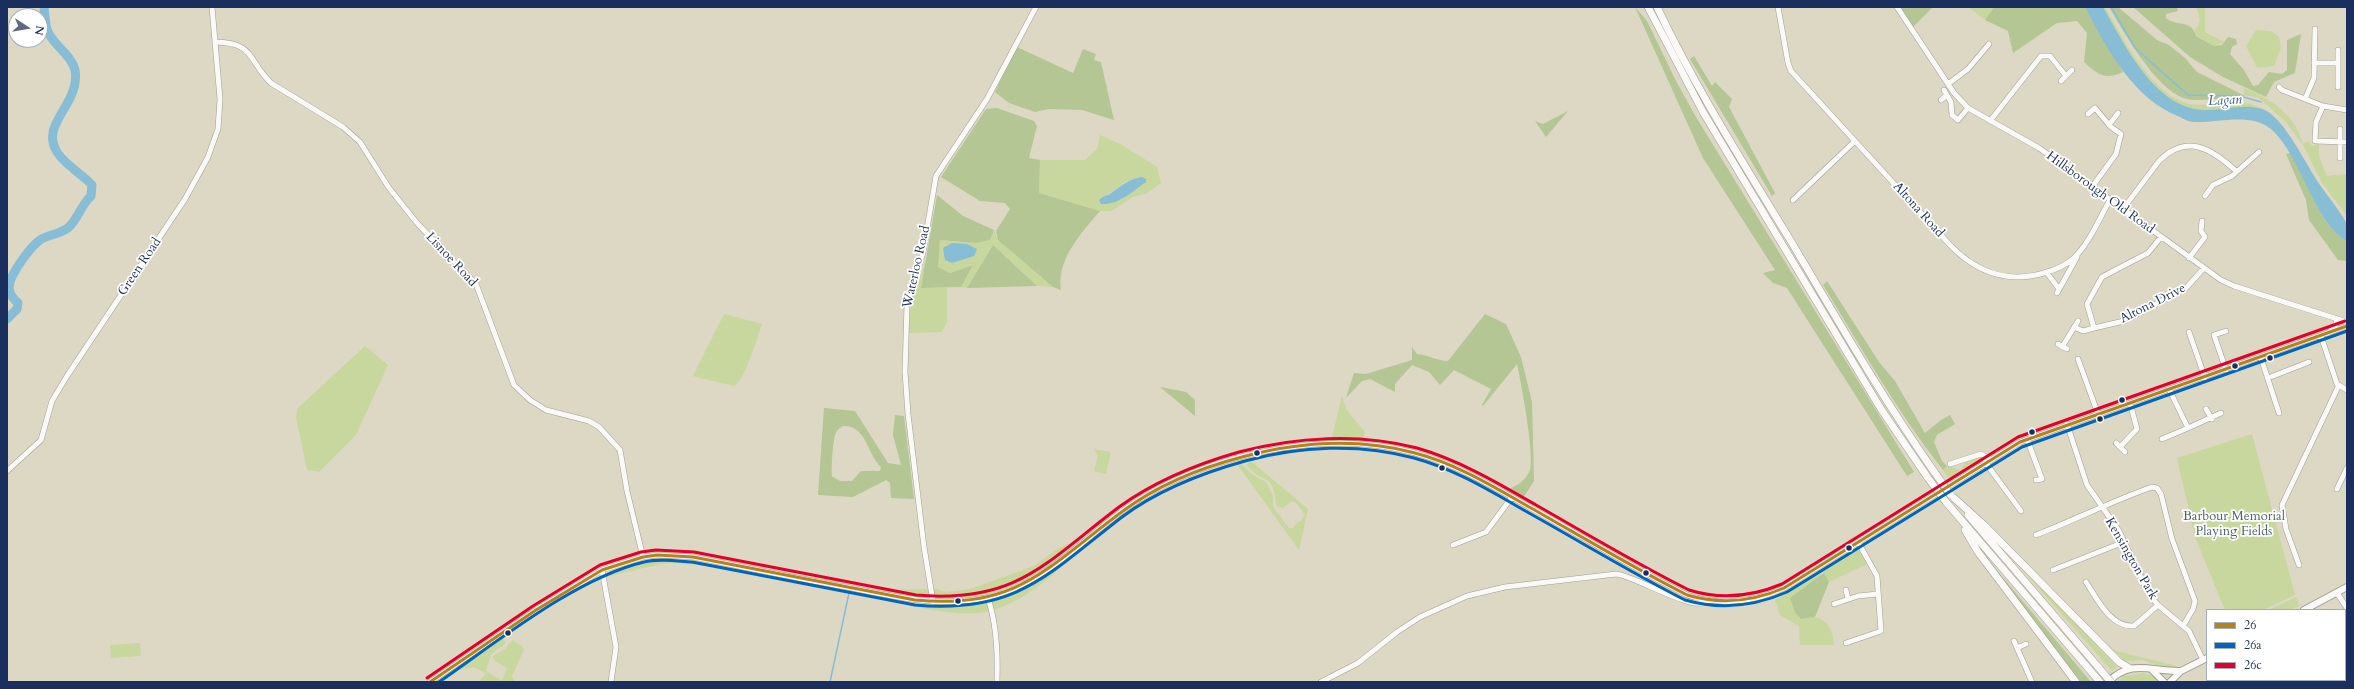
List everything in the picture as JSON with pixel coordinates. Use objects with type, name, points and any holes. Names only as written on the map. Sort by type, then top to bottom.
[{"type":"highway","points":[[1648,7],[1703,112],[1881,408],[1928,478],[1952,510],[2100,682]]},
{"type":"highway","points":[[1657,7],[1696,82],[1899,421],[1952,496],[2099,668],[2109,682]]},
{"type":"highway","points":[[1952,496],[1984,525],[2119,662],[2129,668]]},
{"type":"highway","points":[[1952,510],[1978,552],[2076,682]]},
{"type":"main road","points":[[2306,609],[2347,587]]},
{"type":"main road","points":[[2170,682],[2179,672],[2205,659]]},
{"type":"main road","points":[[2109,682],[2119,672],[2129,668],[2145,667],[2179,672]]},
{"type":"main road","points":[[2151,669],[2164,682]]},
{"type":"street","name":"Green Road","points":[[7,471],[41,440],[52,401],[67,376],[185,199],[208,157],[218,129],[220,99],[212,7]]},
{"type":"street","name":"Waterloo Road","points":[[933,602],[924,547],[908,414],[905,372],[907,305],[911,284],[923,252],[936,176],[987,99],[1036,7]]},
{"type":"street","name":"Altona Road","points":[[1778,7],[1789,67],[1855,141],[1969,263],[1992,274],[2004,277],[2019,278],[2047,272],[2067,263],[2084,245],[2110,200]]},
{"type":"street","name":"Hillsborough Old Road","points":[[1897,7],[1948,84],[1968,108],[2028,140],[2189,258],[2234,286],[2347,322]]},
{"type":"street","points":[[2305,99],[2314,78],[2315,29]]},
{"type":"street","name":"Lisnoe Road","points":[[216,42],[243,46],[270,83],[344,128],[360,142],[389,188],[416,223],[476,284],[514,385],[530,400],[546,410],[589,421],[599,427],[620,450],[643,557]]},
{"type":"street","points":[[1948,84],[1968,69],[1989,44]]},
{"type":"street","points":[[2338,50],[2338,87]]},
{"type":"street","points":[[1990,121],[2041,56],[2050,56],[2066,76]]},
{"type":"street","points":[[2314,62],[2338,63]]},
{"type":"street","points":[[2061,81],[2072,70]]},
{"type":"street","points":[[2279,87],[2282,90],[2323,106],[2347,110]]},
{"type":"street","points":[[1944,90],[1951,102],[1952,115],[1960,122],[1968,108]]},
{"type":"street","points":[[1941,100],[1947,95]]},
{"type":"street","points":[[2323,106],[2316,122],[2315,141],[2347,142]]},
{"type":"street","points":[[2088,114],[2095,108],[2109,125],[2121,134],[2116,154],[2092,187]]},
{"type":"street","points":[[2109,125],[2118,113]]},
{"type":"street","points":[[2340,129],[2340,158]]},
{"type":"street","points":[[1793,200],[1855,141]]},
{"type":"street","points":[[2122,209],[2159,161],[2165,155],[2182,147],[2194,146],[2209,150],[2222,157],[2236,171]]},
{"type":"street","points":[[2204,196],[2213,185],[2236,171],[2259,152]]},
{"type":"street","points":[[2189,258],[2206,237],[2200,231],[2202,221]]},
{"type":"street","points":[[2094,328],[2087,304],[2100,279],[2148,253],[2161,237]]},
{"type":"street","points":[[2047,272],[2058,291],[2084,245]]},
{"type":"street","name":"Altona Drive","points":[[2074,327],[2083,331],[2129,320],[2186,288],[2204,268]]},
{"type":"street","points":[[2323,335],[2333,329],[2337,319]]},
{"type":"street","points":[[2062,347],[2078,321]]},
{"type":"street","points":[[430,682],[536,610],[602,570],[643,557],[657,555],[693,557],[895,597],[933,602],[955,602],[988,598],[1037,577],[1127,508],[1156,491],[1199,471],[1272,450],[1302,446],[1344,444],[1399,449],[1452,466],[1512,497],[1687,595],[1708,601],[1732,602],[1777,591],[1988,461],[2027,439],[2169,389],[2205,378],[2347,326]]},
{"type":"street","points":[[2226,331],[2214,335],[2226,370]]},
{"type":"street","points":[[2189,332],[2205,378]]},
{"type":"street","points":[[2323,335],[2339,385],[2347,390]]},
{"type":"street","points":[[2261,358],[2279,413]]},
{"type":"street","points":[[2078,359],[2098,414]]},
{"type":"street","points":[[2268,378],[2309,362]]},
{"type":"street","points":[[2299,565],[2286,529],[2282,505],[2339,385]]},
{"type":"street","points":[[2169,389],[2188,428]]},
{"type":"street","points":[[2125,452],[2118,445],[2136,429],[2130,403]]},
{"type":"street","points":[[2206,409],[2212,419]]},
{"type":"street","points":[[2162,439],[2212,419],[2221,413]]},
{"type":"street","name":"Kensington Park","points":[[2067,424],[2087,485],[2124,542],[2140,578],[2158,605],[2189,631],[2205,659]]},
{"type":"street","points":[[2027,439],[2042,480],[2036,480]]},
{"type":"street","points":[[1950,464],[1981,454],[1988,461],[2021,511]]},
{"type":"street","points":[[2337,490],[2347,468]]},
{"type":"street","points":[[2036,535],[2084,516],[2100,507],[2152,487],[2160,490],[2172,539],[2195,601],[2193,609],[2183,626]]},
{"type":"street","points":[[1453,545],[1486,532],[1512,497]]},
{"type":"street","points":[[1846,643],[1881,631],[1877,576],[1858,542]]},
{"type":"street","points":[[2053,570],[2124,542]]},
{"type":"street","points":[[602,570],[616,647],[611,682]]},
{"type":"street","points":[[1321,682],[1358,663],[1397,632],[1420,617],[1476,593],[1505,587],[1616,574],[1632,577],[1687,601],[1703,604],[1708,601]]},
{"type":"street","points":[[2086,582],[2108,613],[2122,625],[2134,626],[2158,605]]},
{"type":"street","points":[[1846,590],[1848,599]]},
{"type":"street","points":[[2337,593],[2347,608]]},
{"type":"street","points":[[1834,604],[1848,599],[1878,594]]},
{"type":"street","points":[[988,598],[993,616],[998,652],[997,682]]},
{"type":"street","points":[[2014,641],[2032,682]]},
{"type":"street","points":[[2017,648],[2026,644]]},
{"type":"street","points":[[2175,682],[2179,672]]},
{"type":"green space","points":[[1635,7],[1647,21],[1676,81],[1696,117],[1914,472],[1907,476],[1787,288],[1773,283],[1763,273],[1775,270],[1703,158]]},
{"type":"green space","points":[[1899,7],[1931,7],[1932,8],[1913,27]]},
{"type":"green space","points":[[1968,7],[1994,7],[1985,20]]},
{"type":"green space","points":[[1994,7],[2085,7],[2123,72],[2111,76],[2102,75],[2097,73],[2084,62],[2087,33],[2077,21],[2057,23],[2013,53],[2008,31],[1985,20]]},
{"type":"green space","points":[[2103,7],[2105,7],[2132,53],[2144,69],[2156,84],[2170,95],[2185,103],[2202,105],[2230,102],[2246,103],[2254,105],[2272,114],[2248,108],[2206,110],[2188,107],[2172,100],[2157,88],[2144,73],[2121,39]]},
{"type":"green space","points":[[2109,7],[2118,7],[2157,40],[2169,45],[2185,58],[2197,72],[2245,96],[2192,100],[2176,94],[2164,85],[2142,60]]},
{"type":"green space","points":[[2133,7],[2177,7],[2178,11],[2166,14],[2166,18],[2170,21],[2191,27],[2196,36],[2214,46],[2222,45],[2228,37],[2236,39],[2237,44],[2232,47],[2230,54],[2244,70],[2253,86],[2258,85],[2269,72],[2282,74],[2287,70],[2287,40],[2301,34],[2295,73],[2274,82],[2266,97],[2223,77],[2190,57]]},
{"type":"green space","points":[[2196,7],[2205,7],[2205,32],[2224,42],[2214,46],[2196,35],[2195,30],[2200,19]]},
{"type":"green space","points":[[2256,30],[2271,31],[2279,37],[2281,48],[2274,66],[2257,68],[2246,46]]},
{"type":"green space","points":[[1017,47],[1073,73],[1083,49],[1096,54],[1094,60],[1101,62],[1114,120],[1082,110],[1049,109],[1035,112],[1009,103],[995,92]]},
{"type":"green space","points":[[1694,56],[1712,86],[1715,82],[1732,99],[1729,107],[1775,193],[1772,196],[1690,59]]},
{"type":"green space","points":[[2244,88],[2273,103],[2281,109],[2294,124],[2303,144],[2308,141],[2312,146],[2319,144],[2319,156],[2327,176],[2347,174],[2347,216],[2322,183],[2303,145],[2286,122],[2259,98],[2244,95]]},
{"type":"green space","points":[[997,108],[1034,121],[1037,126],[1029,158],[1040,160],[1039,193],[1100,211],[1078,237],[1066,257],[1062,268],[1061,290],[1053,287],[998,240],[996,231],[1010,209],[1005,203],[980,201],[941,177],[986,109]]},
{"type":"green space","points":[[1568,111],[1546,137],[1535,121],[1543,124]]},
{"type":"green space","points":[[1100,135],[1122,145],[1157,167],[1161,183],[1147,193],[1133,197],[1111,211],[1100,211],[1039,193],[1040,160],[1085,160],[1097,149]],"holes":[[[1126,181],[1145,182],[1122,199],[1102,197],[1109,194]]]},
{"type":"green space","points":[[2290,153],[2303,175],[2321,214],[2337,234],[2347,241],[2347,261],[2338,260],[2309,220],[2306,200],[2286,154]]},
{"type":"green space","points":[[937,195],[963,216],[994,230],[990,240],[976,243],[940,240],[938,267],[950,273],[973,265],[961,287],[921,288]]},
{"type":"green space","points":[[994,230],[998,240],[1053,287],[1037,286],[993,245],[967,288],[961,287],[972,265],[950,273],[937,267],[940,240],[976,243],[990,240]]},
{"type":"green space","points":[[993,245],[1037,286],[967,288]]},
{"type":"green space","points":[[926,259],[921,288],[947,288],[947,322],[942,332],[909,333],[911,302]]},
{"type":"green space","points":[[1827,281],[1879,362],[1895,381],[1925,433],[1941,420],[1950,415],[1955,424],[1937,435],[1934,442],[1942,461],[1947,466],[1943,470],[1926,448],[1895,402],[1823,285]]},
{"type":"green space","points":[[724,314],[762,324],[746,368],[734,386],[693,376]]},
{"type":"green space","points":[[1485,314],[1506,324],[1521,357],[1532,402],[1534,481],[1523,498],[1507,490],[1520,483],[1526,477],[1530,470],[1531,462],[1527,418],[1517,364],[1483,406],[1482,405],[1491,389],[1454,370],[1440,385],[1429,372],[1412,365],[1395,384],[1395,392],[1370,379],[1362,381],[1346,398],[1354,373],[1366,374],[1412,360],[1412,347],[1417,354],[1448,361]]},
{"type":"green space","points":[[365,346],[388,365],[356,435],[319,472],[307,470],[296,417],[298,408]]},
{"type":"green space","points":[[1160,387],[1186,392],[1195,400],[1195,416]]},
{"type":"green space","points":[[1342,396],[1346,409],[1365,432],[1363,441],[1331,441]]},
{"type":"green space","points":[[824,408],[855,411],[888,463],[901,465],[893,435],[895,415],[904,416],[914,499],[891,498],[890,483],[886,480],[853,497],[818,495]],"holes":[[[843,426],[851,427],[862,435],[876,462],[881,467],[880,471],[861,471],[852,481],[840,481],[832,476],[834,438],[837,431]]]},
{"type":"green space","name":"Barbour Memorial Playing Fields","points":[[2252,434],[2295,595],[2265,609],[2225,609],[2195,537],[2177,458]]},
{"type":"green space","points":[[1094,449],[1111,452],[1106,474],[1094,471],[1098,456]]},
{"type":"green space","points":[[1978,457],[1983,457],[1984,459],[1949,479],[1943,470],[1950,467],[1961,470],[1964,463]]},
{"type":"green space","points":[[1249,462],[1252,462],[1308,509],[1299,550],[1237,464],[1241,464],[1253,475],[1266,482],[1273,496],[1273,507],[1289,528],[1293,528],[1305,515],[1297,504],[1292,501],[1283,508],[1277,506],[1275,494],[1269,482],[1252,471],[1247,465]]},
{"type":"green space","points":[[1080,539],[1055,560],[1031,576],[1008,587],[986,594],[962,598],[936,598],[908,596],[876,590],[936,589],[946,592],[970,589],[1034,566],[1057,549]]},
{"type":"green space","points":[[1085,547],[1040,585],[1016,601],[1003,607],[989,611],[967,614],[902,604],[959,606],[993,601],[1007,596],[1034,582]]},
{"type":"green space","points":[[1855,550],[1859,551],[1867,564],[1829,582],[1822,570]]},
{"type":"green space","points":[[2005,550],[2117,667],[2112,671]]},
{"type":"green space","points":[[657,559],[680,560],[723,568],[678,563],[660,564],[606,577],[608,572],[621,567]]},
{"type":"green space","points":[[1992,565],[2086,676],[2091,682],[2081,682]]},
{"type":"green space","points":[[1824,573],[1796,614],[1801,619],[1815,617],[1820,618],[1829,627],[1833,636],[1834,645],[1800,645],[1799,626],[1780,615],[1775,600],[1814,576]]},
{"type":"green space","points":[[1824,573],[1829,582],[1815,617],[1801,619],[1796,614],[1790,598]]},
{"type":"green space","points":[[2296,597],[2299,606],[2292,609],[2271,609]]},
{"type":"green space","points":[[503,638],[506,643],[491,654],[486,671],[502,681],[507,668],[495,661],[493,656],[505,649],[512,640],[522,646],[524,650],[512,676],[515,682],[479,682],[486,673],[473,667],[455,671]]},
{"type":"green space","points":[[140,643],[141,656],[111,658],[110,645]]},
{"type":"green space","points":[[2106,643],[2116,651],[2177,666],[2167,669],[2143,660],[2125,661]]},
{"type":"green space","points":[[2143,673],[2153,676],[2159,682],[2121,682],[2119,680],[2124,676]]},
{"type":"water","name":"Lagan","points":[[2085,7],[2103,7],[2132,57],[2150,80],[2171,99],[2184,106],[2195,109],[2207,110],[2250,107],[2262,109],[2279,121],[2287,131],[2320,185],[2342,216],[2347,225],[2347,241],[2336,233],[2326,221],[2291,156],[2282,141],[2271,129],[2254,121],[2244,120],[2192,122],[2163,109],[2148,98],[2123,71],[2112,56]]},
{"type":"water","points":[[1142,177],[1146,179],[1146,182],[1130,194],[1119,200],[1107,204],[1101,204],[1099,200],[1102,198],[1129,181]]},
{"type":"water","points":[[952,243],[967,244],[977,249],[974,256],[952,263],[945,260],[943,248]]},
{"type":"waterway","points":[[7,319],[17,309],[18,303],[11,294],[9,285],[23,259],[40,240],[67,229],[91,196],[92,185],[60,157],[53,142],[53,132],[56,123],[72,93],[75,82],[75,70],[71,60],[49,34],[44,7]]},
{"type":"waterway","points":[[2111,7],[2135,48],[2188,95],[2240,96],[2261,102]]},
{"type":"waterway","points":[[830,682],[849,593]]},
{"type":"transit line","name":"26c","points":[[427,678],[533,606],[600,565],[641,552],[656,550],[694,552],[916,595],[951,596],[980,593],[1005,586],[1028,575],[1071,545],[1119,507],[1162,481],[1192,468],[1239,452],[1305,440],[1373,440],[1395,443],[1433,453],[1493,480],[1631,559],[1689,590],[1724,596],[1736,596],[1759,592],[1782,584],[2018,437],[2345,321]]},
{"type":"transit line","name":"26","points":[[430,682],[536,610],[602,570],[643,557],[657,555],[693,557],[915,600],[950,601],[980,598],[1006,591],[1029,580],[1073,550],[1123,511],[1165,485],[1226,461],[1263,452],[1307,445],[1372,445],[1415,453],[1446,463],[1489,484],[1687,595],[1724,601],[1748,599],[1772,593],[1784,588],[2020,442],[2347,326]]},
{"type":"transit line","name":"26a","points":[[439,682],[511,631],[565,596],[618,570],[644,562],[656,560],[692,562],[915,605],[950,606],[980,603],[1006,596],[1029,586],[1073,556],[1136,507],[1181,483],[1213,471],[1266,456],[1287,452],[1330,448],[1351,448],[1393,453],[1444,468],[1487,489],[1685,600],[1724,606],[1749,604],[1787,592],[2022,447],[2347,331]]}]
